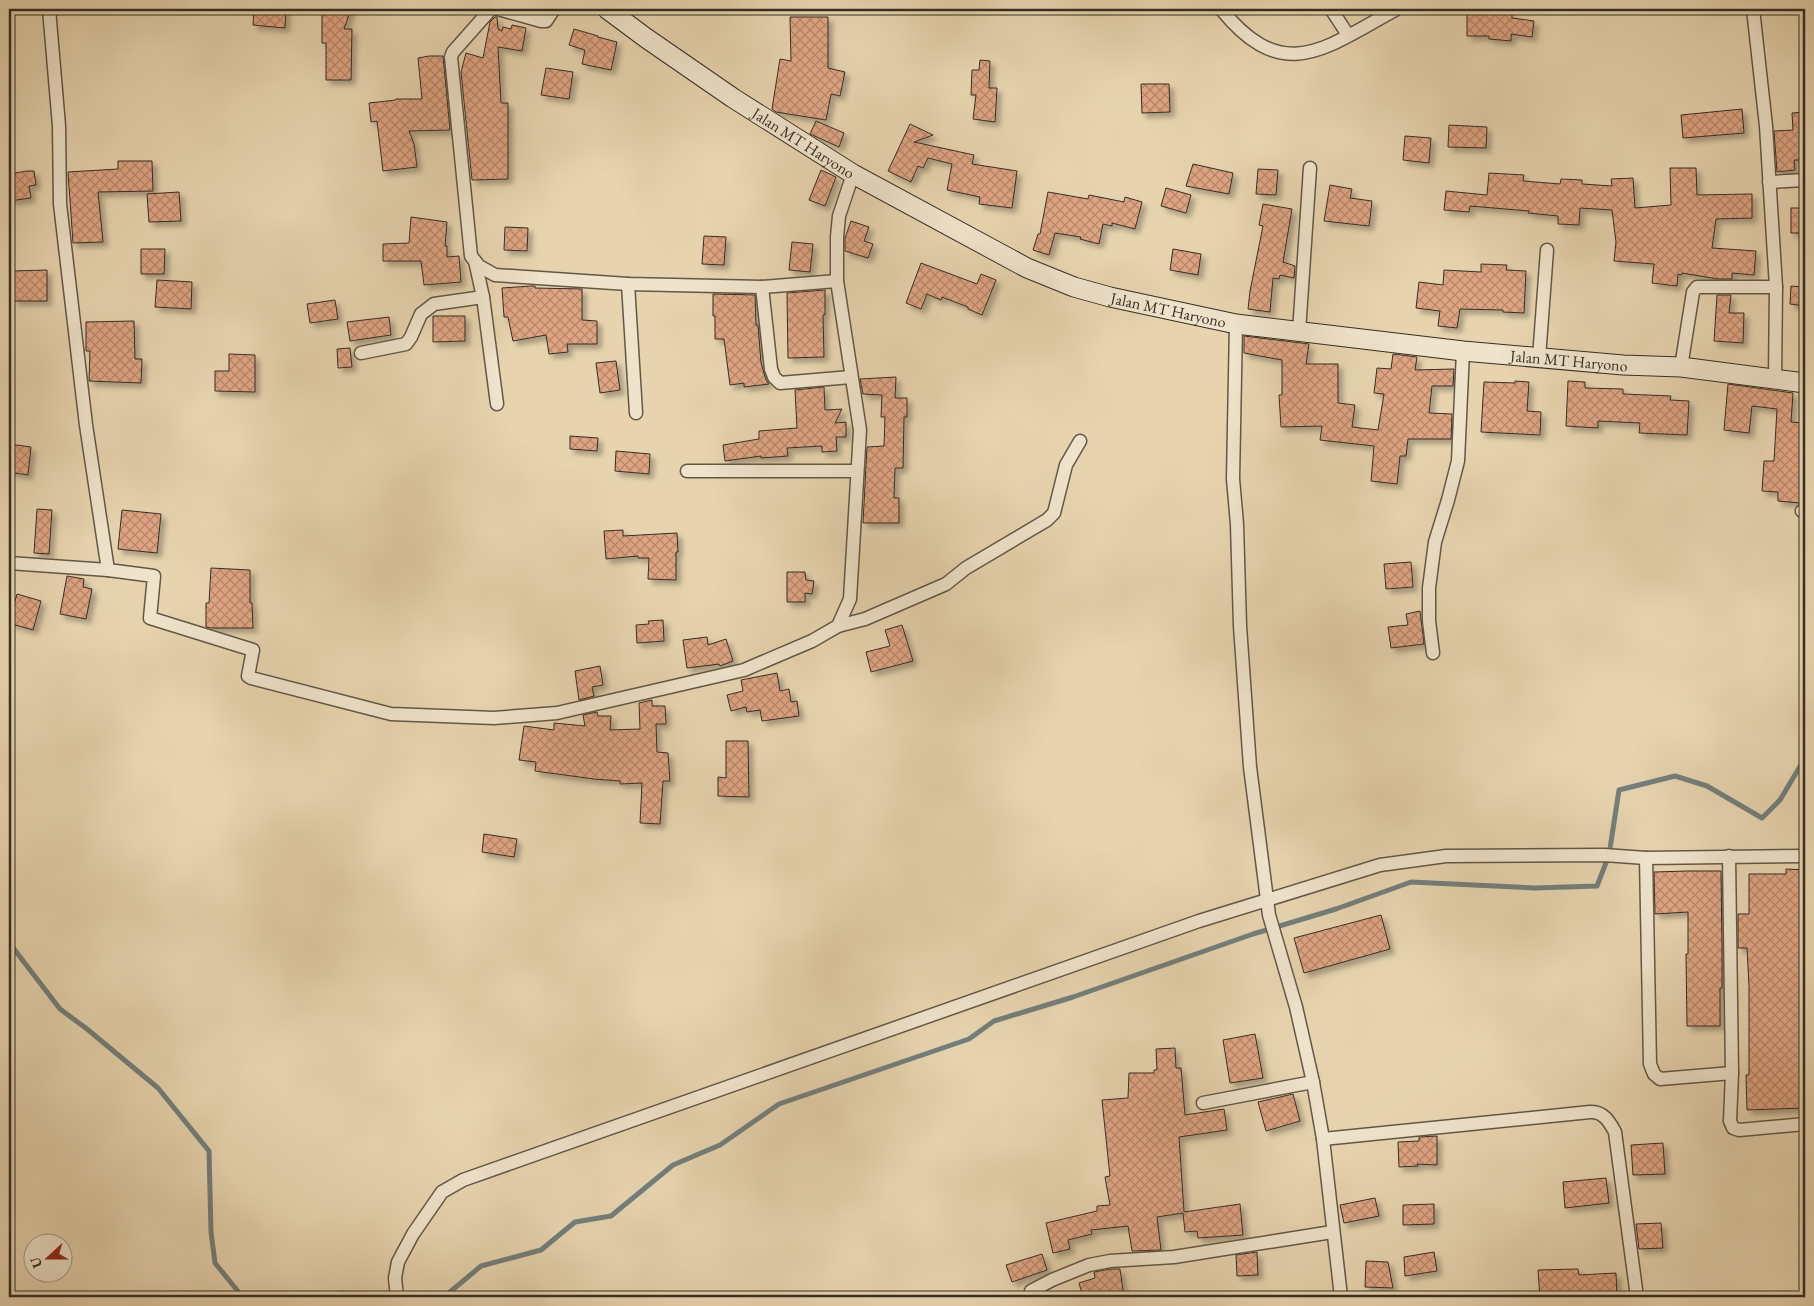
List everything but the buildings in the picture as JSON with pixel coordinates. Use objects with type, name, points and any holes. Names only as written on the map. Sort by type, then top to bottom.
[{"type":"main road","name":"Jalan MT Haryono","points":[[608,9],[732,98],[854,174],[1027,268],[1054,280],[1110,297],[1236,324],[1463,351],[1681,368],[1805,383]]},
{"type":"street","points":[[49,9],[59,126],[60,204],[86,425],[108,570]]},
{"type":"street","points":[[491,9],[453,52],[451,57],[471,256],[485,271],[495,275],[628,284],[762,287],[837,281]]},
{"type":"street","points":[[498,9],[546,21],[554,9]]},
{"type":"street","points":[[1221,9],[1239,28],[1269,50],[1299,54],[1315,51],[1397,9]]},
{"type":"street","points":[[1331,9],[1348,35]]},
{"type":"street","points":[[1752,9],[1766,126],[1776,287],[1775,379]]},
{"type":"street","points":[[1299,332],[1310,168]]},
{"type":"street","points":[[838,626],[850,599],[860,430],[837,281],[839,216],[854,174]]},
{"type":"street","points":[[1769,182],[1805,180]]},
{"type":"street","points":[[1539,358],[1547,250]]},
{"type":"street","points":[[475,261],[483,297],[497,404]]},
{"type":"street","points":[[628,284],[636,413]]},
{"type":"street","points":[[762,287],[771,369],[774,378],[780,383],[851,377]]},
{"type":"street","points":[[1681,368],[1693,292],[1697,287],[1776,287]]},
{"type":"street","points":[[361,353],[406,344],[421,314],[434,304],[483,297]]},
{"type":"street","points":[[1236,324],[1233,479],[1237,524],[1240,626],[1250,767],[1266,900],[1275,938],[1296,1007],[1313,1082],[1323,1139],[1332,1232],[1341,1297]]},
{"type":"street","points":[[1433,653],[1429,621],[1429,588],[1435,542],[1458,461],[1463,351]]},
{"type":"street","points":[[9,563],[108,570],[154,576],[150,618],[253,650],[248,676],[251,678],[392,714],[494,718],[557,713],[744,670],[812,641],[838,626],[865,619],[946,584],[966,568],[1047,520],[1054,513],[1066,465],[1080,441]]},
{"type":"street","points":[[687,470],[857,472]]},
{"type":"street","points":[[397,1297],[395,1278],[398,1262],[413,1234],[442,1192],[463,1180],[1190,924],[1380,864],[1446,856],[1604,855],[1646,858],[1805,856]]},
{"type":"street","points":[[1729,856],[1732,1073],[1730,1121],[1733,1128],[1739,1130],[1805,1124]]},
{"type":"street","points":[[1646,858],[1650,1064],[1654,1074],[1660,1079],[1732,1073]]},
{"type":"street","points":[[1203,1103],[1313,1082]]},
{"type":"street","points":[[1323,1139],[1590,1112],[1602,1115],[1610,1122],[1615,1132],[1637,1297]]},
{"type":"street","points":[[1031,1291],[1089,1265],[1110,1261],[1174,1257],[1332,1232]]},
{"type":"waterway","points":[[444,1297],[481,1266],[541,1250],[575,1222],[611,1216],[673,1165],[720,1145],[779,1104],[969,1039],[994,1021],[1073,997],[1253,934],[1336,909],[1411,882],[1535,888],[1597,886],[1609,855],[1619,790],[1675,776],[1707,786],[1762,818],[1780,800],[1805,758]]},
{"type":"waterway","points":[[9,946],[14,949],[60,1009],[158,1088],[209,1151],[211,1232],[215,1263],[241,1295],[246,1297]]},
{"type":"waterway","points":[[320,1297],[344,1293],[346,1297]]}]
